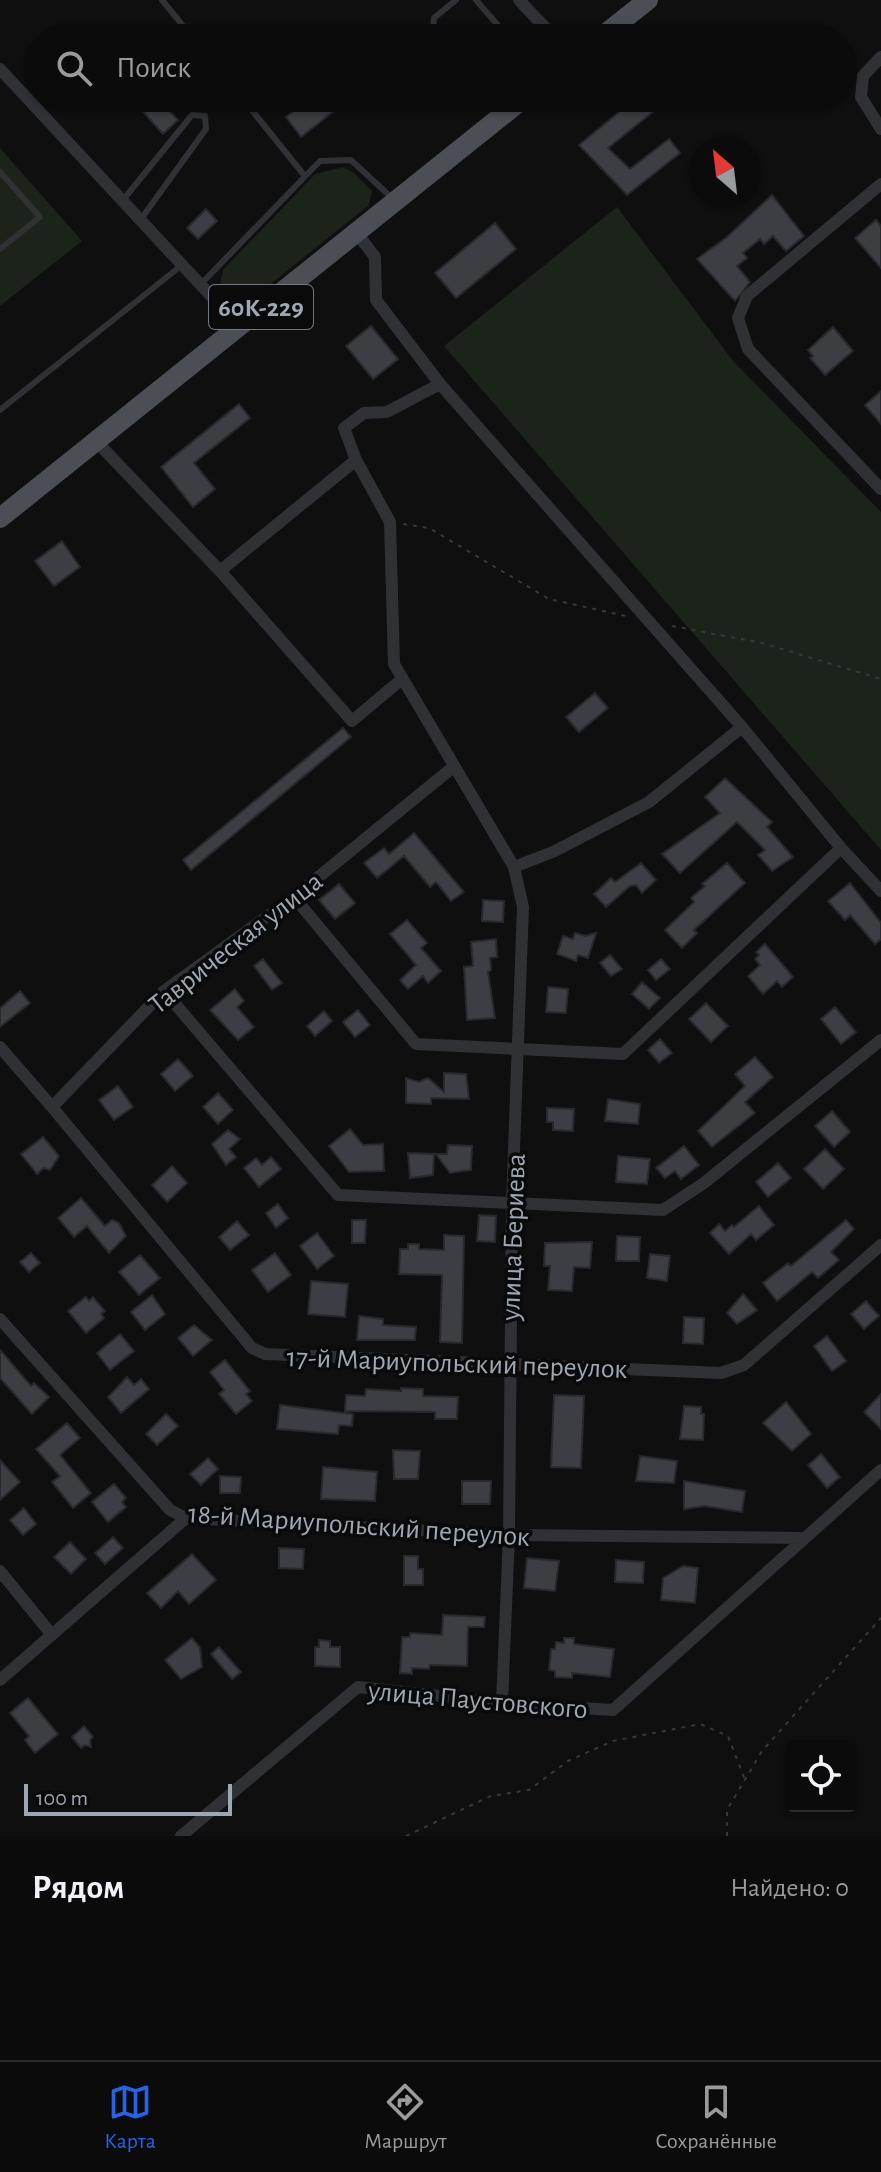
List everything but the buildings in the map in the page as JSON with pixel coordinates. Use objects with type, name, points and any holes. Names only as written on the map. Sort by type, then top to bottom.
[{"type":"main road","points":[[618,24],[648,0]]},
{"type":"main road","name":"60К-229","points":[[0,518],[507,112]]},
{"type":"street","points":[[519,0],[542,24]]},
{"type":"street","points":[[881,57],[863,76],[861,97],[881,129]]},
{"type":"street","points":[[0,69],[24,95]]},
{"type":"street","points":[[40,112],[238,325]]},
{"type":"street","points":[[881,184],[747,296],[738,318],[748,349],[881,489]]},
{"type":"street","points":[[356,232],[375,257],[376,300],[440,384],[742,727],[841,848],[881,891]]},
{"type":"street","name":"улица Бериева","points":[[440,384],[387,412],[364,413],[344,428],[356,460],[390,522],[394,664],[452,768],[514,867],[523,907],[512,1203],[509,1535],[502,1703]]},
{"type":"street","points":[[96,441],[220,571],[352,721],[402,679]]},
{"type":"street","points":[[220,571],[356,460]]},
{"type":"street","points":[[514,867],[555,851],[649,802],[742,727]]},
{"type":"street","name":"Таврическая улица","points":[[52,1107],[164,991],[294,897],[452,768]]},
{"type":"street","points":[[294,897],[416,1044],[623,1054],[841,848]]},
{"type":"street","points":[[164,991],[338,1195],[663,1210],[704,1183],[881,1040]]},
{"type":"street","points":[[0,1047],[52,1107]]},
{"type":"street","name":"17-й Мариупольский переулок","points":[[52,1107],[252,1348],[265,1354],[721,1373],[744,1365],[881,1245]]},
{"type":"street","name":"18-й Мариупольский переулок","points":[[0,1319],[170,1510],[186,1518],[509,1535],[804,1538]]},
{"type":"street","name":"улица Паустовского","points":[[181,1836],[358,1687],[502,1703],[613,1710],[881,1470]]},
{"type":"street","points":[[0,1680],[186,1518]]},
{"type":"street","points":[[0,1571],[52,1635]]},
{"type":"lane","points":[[162,0],[182,24]]},
{"type":"lane","points":[[434,24],[434,18],[456,0]]},
{"type":"lane","points":[[476,0],[497,24]]},
{"type":"lane","points":[[253,112],[304,175]]},
{"type":"lane","points":[[499,112],[502,116]]},
{"type":"lane","points":[[123,200],[192,115],[205,116],[206,129],[141,219]]},
{"type":"lane","points":[[200,285],[320,161],[351,160],[395,201]]},
{"type":"lane","points":[[0,172],[40,217],[0,249]]},
{"type":"lane","points":[[0,410],[182,265]]},
{"type":"path","points":[[727,1836],[727,1810],[762,1751],[881,1618]]},
{"type":"path","points":[[406,1836],[414,1829],[491,1796],[529,1790],[568,1761],[613,1741],[700,1724],[728,1736],[745,1780]]},
{"type":"shaded area","points":[[0,148],[82,241],[0,306]]},
{"type":"shaded area","points":[[343,167],[372,191],[369,205],[267,287],[237,292],[220,285],[223,270],[315,174]]},
{"type":"shaded area","points":[[617,207],[734,362],[881,512],[881,850],[444,346]]}]
